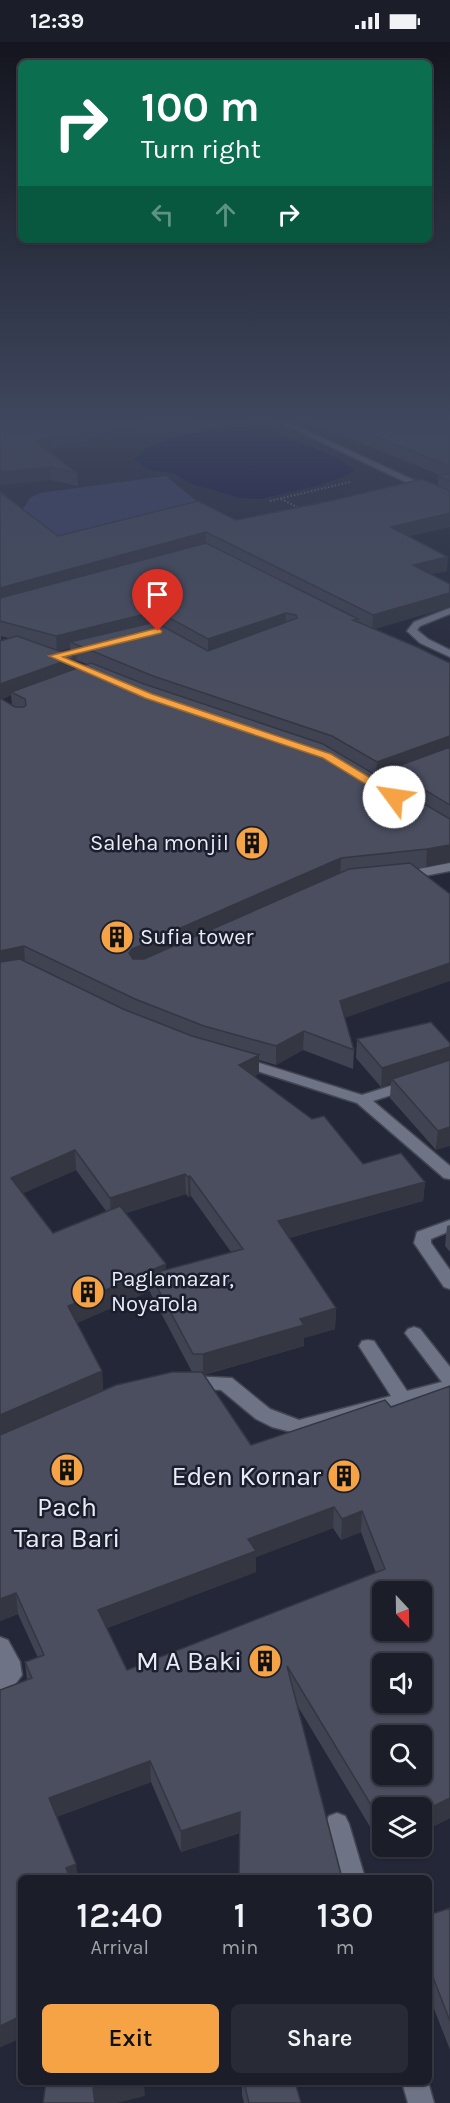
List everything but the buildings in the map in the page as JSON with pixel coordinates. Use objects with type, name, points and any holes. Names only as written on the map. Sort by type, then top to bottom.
[{"type":"street","points":[[450,611],[417,624],[412,631],[424,641],[450,654]]},
{"type":"street","points":[[387,878],[450,867]]},
{"type":"street","points":[[220,1055],[362,1100],[450,1174]]},
{"type":"street","points":[[362,1100],[450,1071]]},
{"type":"street","points":[[450,1225],[423,1236],[422,1243],[450,1283]]},
{"type":"street","points":[[414,1333],[450,1380]]},
{"type":"street","points":[[368,1346],[403,1400]]},
{"type":"street","points":[[172,1383],[225,1383],[263,1414],[279,1422],[299,1426],[450,1387]]},
{"type":"street","points":[[0,1646],[9,1662],[11,1676],[0,1687]]},
{"type":"street","points":[[337,1824],[352,1875]]},
{"type":"street","points":[[416,2085],[421,2103]]},
{"type":"shaded area","points":[[13,515],[200,515],[67,541]]},
{"type":"place","name":"Saleha monjil","points":[[252,843]]},
{"type":"place","name":"Sufia tower","points":[[117,937]]},
{"type":"place","name":"Paglamazar, NoyaTola","points":[[88,1292]]},
{"type":"place","name":"Pach Tara Bari","points":[[67,1470]]},
{"type":"place","name":"Eden Kornar","points":[[344,1476]]},
{"type":"place","name":"M A Baki","points":[[265,1661]]},
{"type":"route","points":[[158,631],[53,656],[148,696],[327,756],[394,797]]}]
